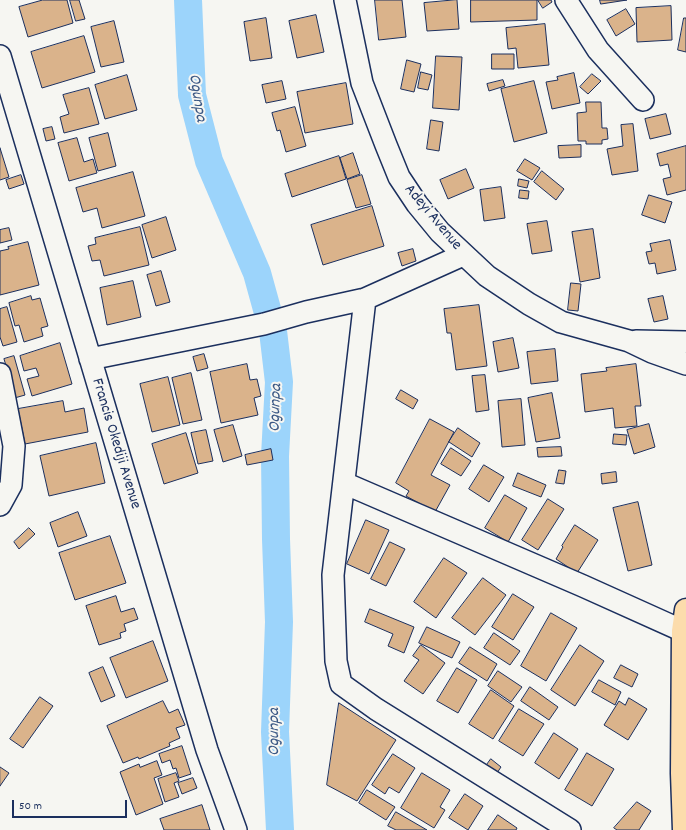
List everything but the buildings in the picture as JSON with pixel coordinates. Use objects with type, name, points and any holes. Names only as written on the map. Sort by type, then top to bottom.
[{"type":"main road","points":[[684,830],[682,773],[683,631],[686,610]]},
{"type":"street","name":"Adeyi Avenue","points":[[345,0],[362,83],[399,177],[417,204],[440,232],[486,276],[529,304],[561,322],[629,341],[652,352],[686,364]]},
{"type":"street","points":[[566,0],[598,50],[643,100]]},
{"type":"street","name":"Francis Okediji Avenue","points":[[0,56],[207,750],[236,830]]},
{"type":"street","points":[[90,359],[264,324],[306,312],[365,299],[463,255]]},
{"type":"street","points":[[365,299],[333,575],[336,660],[341,684],[376,709],[570,830]]},
{"type":"street","name":"Adeyi Avenue","points":[[629,341],[686,342]]},
{"type":"street","points":[[0,374],[14,446],[11,485],[0,505]]},
{"type":"street","points":[[344,483],[583,586],[683,631]]},
{"type":"waterway","name":"Ogunpa","points":[[188,0],[192,95],[209,161],[257,273],[273,331],[279,382],[275,456],[279,622],[275,732],[280,830]]}]
